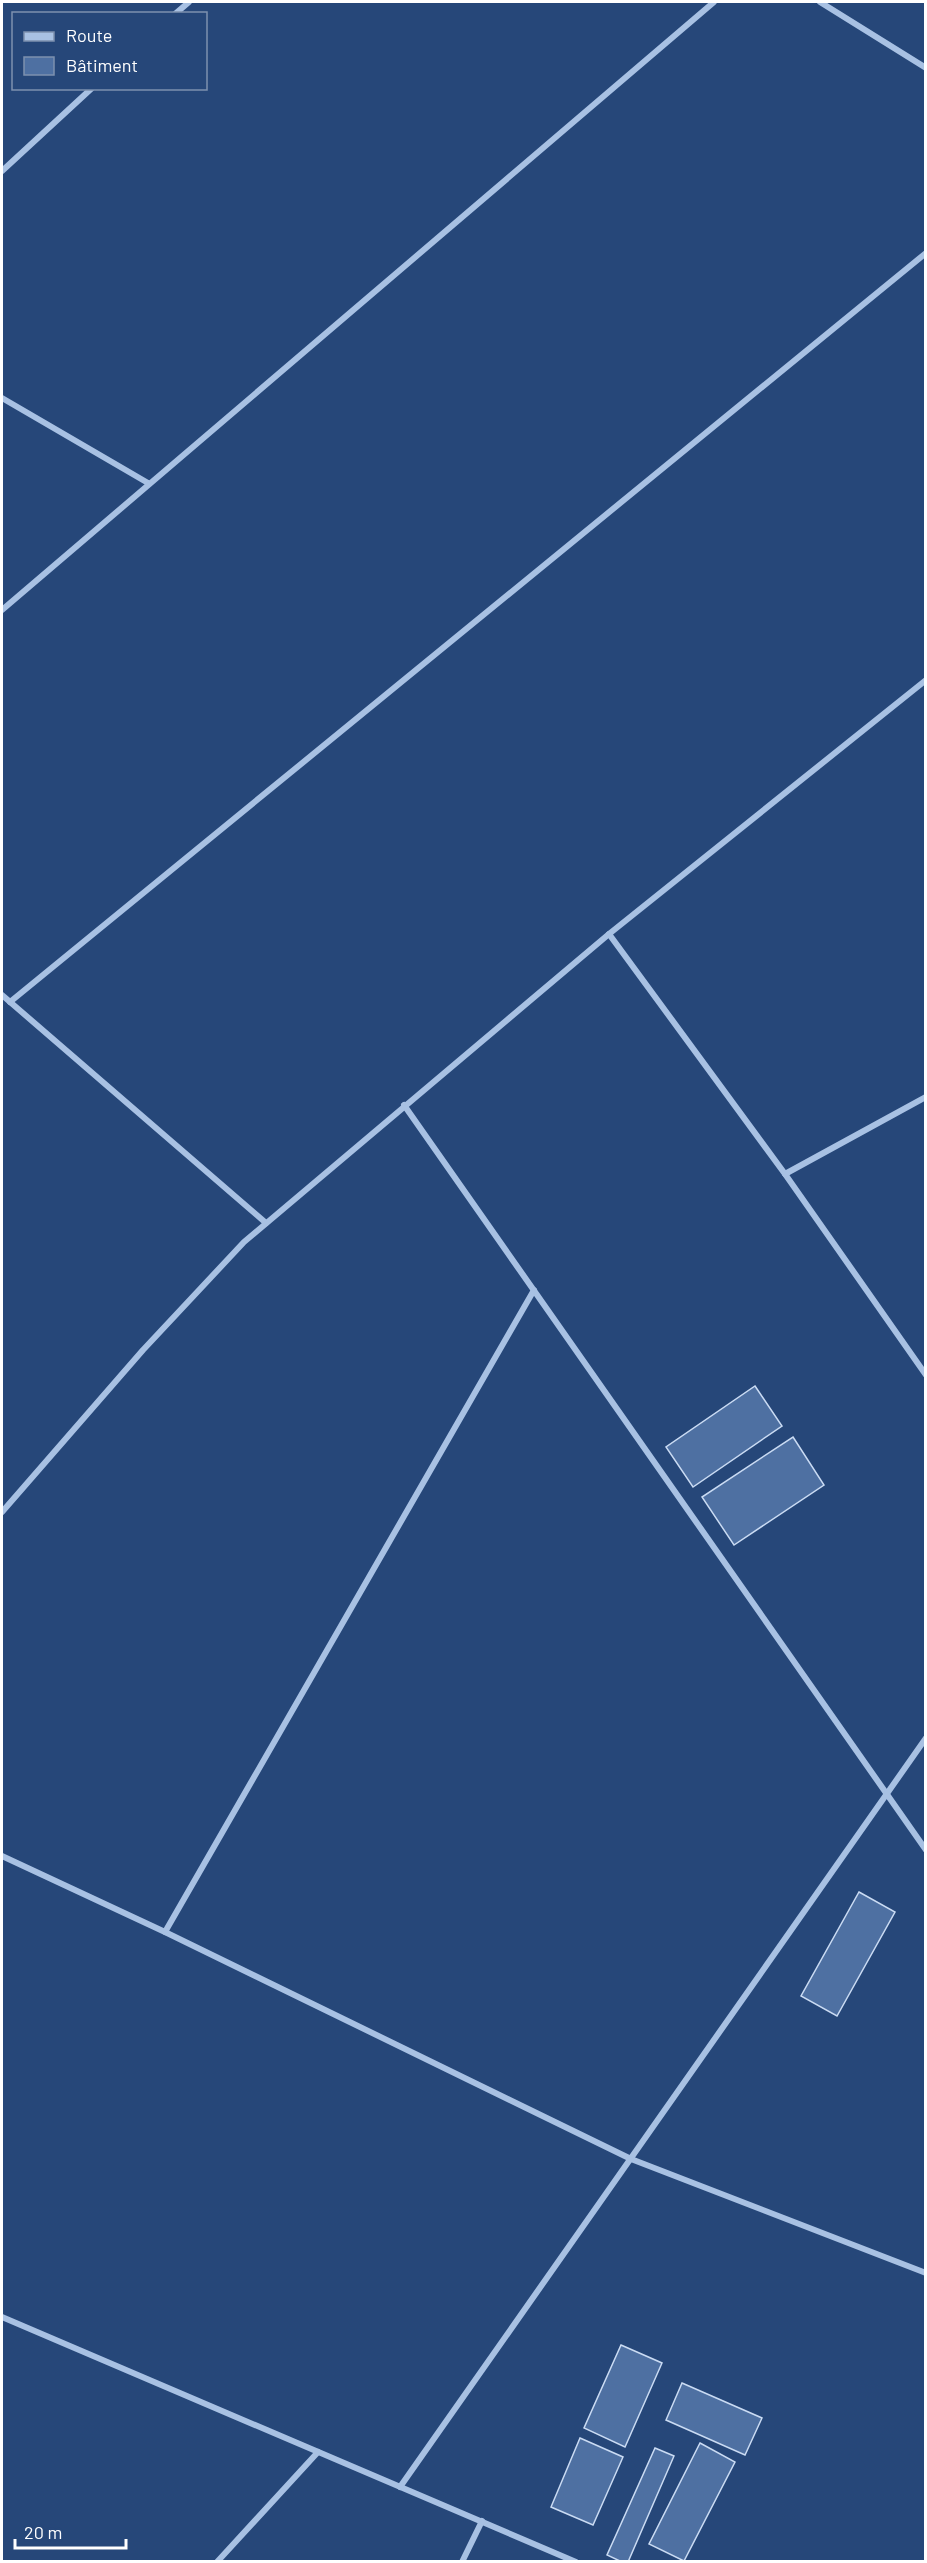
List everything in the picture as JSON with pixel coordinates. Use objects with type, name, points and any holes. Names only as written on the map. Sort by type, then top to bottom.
[{"type":"street","points":[[177,12],[189,2]]},
{"type":"street","points":[[2,610],[714,2]]},
{"type":"street","points":[[820,2],[926,68]]},
{"type":"street","points":[[2,171],[90,90]]},
{"type":"street","points":[[10,1002],[926,253]]},
{"type":"street","points":[[2,398],[148,483]]},
{"type":"street","points":[[2,1512],[144,1350],[244,1242],[609,934],[926,680]]},
{"type":"street","points":[[609,934],[785,1174],[926,1375]]},
{"type":"street","points":[[2,994],[266,1223]]},
{"type":"street","points":[[785,1174],[926,1097]]},
{"type":"street","points":[[405,1105],[926,1850]]},
{"type":"street","points":[[165,1932],[534,1290]]},
{"type":"street","points":[[400,2487],[926,1738]]},
{"type":"street","points":[[2,1856],[165,1932],[631,2159],[926,2273]]},
{"type":"street","points":[[2,2318],[576,2562]]},
{"type":"street","points":[[217,2562],[318,2452]]},
{"type":"street","points":[[462,2562],[482,2521]]},
{"type":"building","points":[[755,1386],[782,1426],[693,1487],[666,1447]]},
{"type":"building","points":[[793,1437],[824,1485],[734,1545],[702,1497]]},
{"type":"building","points":[[859,1892],[895,1912],[837,2016],[801,1996]]},
{"type":"building","points":[[621,2345],[662,2363],[625,2447],[584,2428]]},
{"type":"building","points":[[682,2383],[762,2418],[745,2455],[666,2420]]},
{"type":"building","points":[[580,2438],[623,2457],[593,2525],[551,2507]]},
{"type":"building","points":[[700,2443],[735,2462],[684,2561],[649,2544]]},
{"type":"building","points":[[655,2448],[674,2456],[628,2562],[622,2562],[607,2555]]}]
